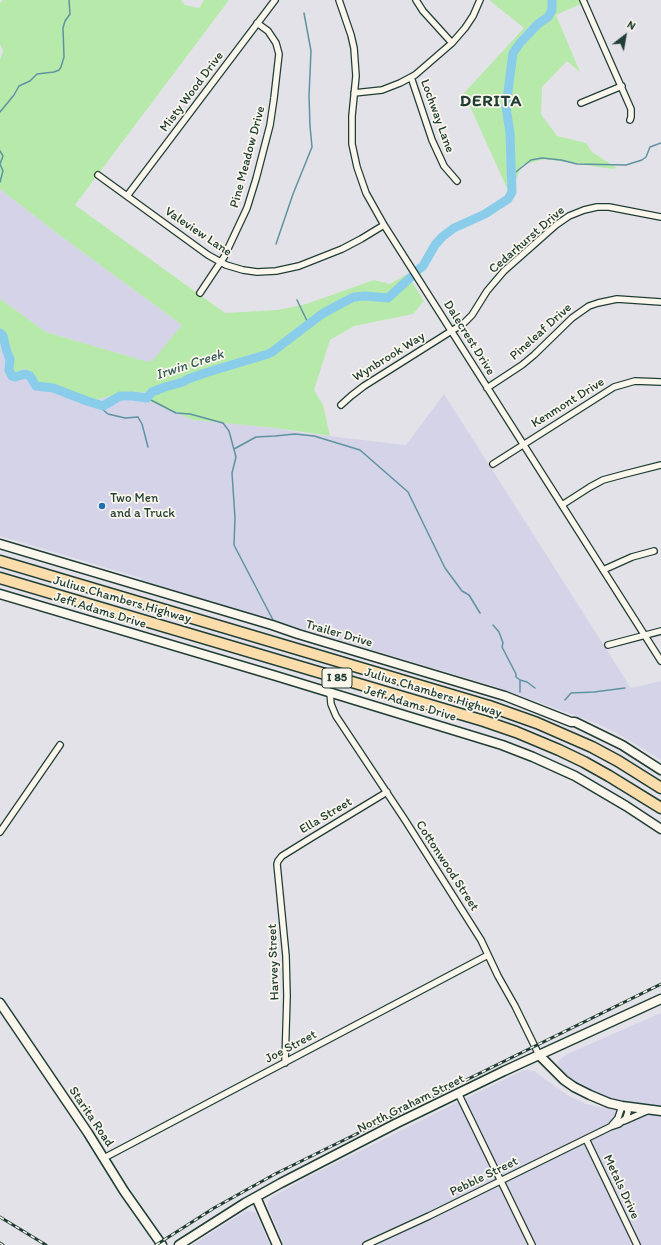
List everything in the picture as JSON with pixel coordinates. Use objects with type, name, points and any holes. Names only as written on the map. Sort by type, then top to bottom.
[{"type":"highway","name":"Julius Chambers Highway","points":[[0,561],[488,706],[537,723],[592,748],[618,761],[661,788]]},
{"type":"highway","name":"Julius Chambers Highway","points":[[0,578],[516,732],[584,762],[610,776],[661,808]]},
{"type":"street","name":"Misty Wood Drive","points":[[127,196],[274,0]]},
{"type":"street","name":"Dalecrest Drive","points":[[339,0],[354,48],[356,76],[351,131],[356,167],[366,193],[384,225],[661,661]]},
{"type":"street","points":[[416,0],[423,11],[452,43]]},
{"type":"street","points":[[354,93],[382,90],[412,77],[452,43],[468,24],[480,0]]},
{"type":"street","points":[[583,0],[622,86],[631,109],[630,120]]},
{"type":"street","name":"Pine Meadow Drive","points":[[200,293],[221,262],[243,217],[253,191],[267,138],[273,104],[278,51],[268,31],[257,23]]},
{"type":"street","name":"Lochway Lane","points":[[412,77],[427,124],[441,160],[444,166],[457,181]]},
{"type":"street","points":[[581,103],[622,86]]},
{"type":"street","name":"Valeview Lane","points":[[98,175],[208,255],[237,268],[257,272],[285,270],[299,266],[342,249],[384,225]]},
{"type":"street","name":"Cedarhurst Drive","points":[[452,331],[464,323],[472,315],[487,291],[504,271],[556,225],[569,216],[597,207],[610,207],[661,217]]},
{"type":"street","name":"Pineleaf Drive","points":[[488,388],[522,366],[572,318],[589,306],[617,299],[661,302]]},
{"type":"street","name":"Wynbrook Way","points":[[341,405],[364,386],[452,331]]},
{"type":"street","name":"Kenmont Drive","points":[[493,464],[614,387],[635,382],[661,382]]},
{"type":"street","points":[[562,505],[603,480],[661,465]]},
{"type":"street","name":"Trailer Drive","points":[[0,544],[505,696],[571,722],[575,722],[622,745],[661,770]]},
{"type":"street","points":[[603,570],[632,557],[654,551]]},
{"type":"street","name":"Jeff Adams Drive","points":[[0,594],[486,739],[533,757],[575,776],[602,791],[661,829]]},
{"type":"street","points":[[608,645],[661,631]]},
{"type":"street","name":"Cottonwood Street","points":[[330,693],[331,704],[336,716],[387,792],[481,940],[498,977],[515,1006],[539,1055]]},
{"type":"street","points":[[0,832],[60,746]]},
{"type":"street","name":"Ella Street","points":[[278,861],[288,852],[387,792]]},
{"type":"street","name":"Harvey Street","points":[[278,861],[277,864],[286,956],[287,996],[285,1063]]},
{"type":"street","name":"Joe Street","points":[[104,1158],[488,955]]},
{"type":"street","name":"North Graham Street","points":[[179,1245],[280,1183],[397,1123],[458,1093],[661,999]]},
{"type":"street","name":"Starita Road","points":[[0,1003],[162,1245]]},
{"type":"street","points":[[539,1055],[556,1073],[574,1087],[596,1098],[624,1107],[661,1111]]},
{"type":"street","points":[[458,1093],[532,1245]]},
{"type":"street","points":[[618,1124],[626,1118],[628,1112],[624,1107]]},
{"type":"street","points":[[610,1127],[614,1124],[624,1107]]},
{"type":"street","name":"Pebble Street","points":[[366,1245],[429,1216],[610,1127],[649,1110]]},
{"type":"street","name":"Metals Drive","points":[[586,1139],[637,1245]]},
{"type":"street","points":[[256,1197],[277,1245]]},
{"type":"shaded area","points":[[0,189],[54,231],[201,339],[171,369],[46,332],[0,299]]},
{"type":"shaded area","points":[[0,328],[6,338],[15,375],[23,368],[41,384],[95,400],[123,393],[149,392],[145,399],[193,420],[276,428],[302,433],[406,445],[444,394],[631,688],[661,681],[661,760],[622,736],[598,724],[497,687],[228,607],[141,580],[141,578],[0,536]]},
{"type":"shaded area","points":[[661,1013],[661,1106],[638,1106],[599,1096],[563,1072],[557,1062],[567,1054]]},
{"type":"shaded area","points":[[524,1070],[534,1071],[567,1095],[586,1104],[661,1117],[661,1245],[284,1245],[268,1207],[268,1202],[272,1197],[308,1177]]},
{"type":"shaded area","points":[[246,1211],[256,1213],[270,1245],[192,1245]]},
{"type":"green space","points":[[3,0],[181,0],[185,5],[199,8],[204,0],[229,0],[75,205],[225,313],[278,310],[306,304],[374,280],[390,284],[407,274],[424,301],[413,314],[354,326],[330,340],[314,390],[323,405],[330,436],[276,428],[193,420],[144,399],[149,392],[123,393],[95,400],[41,384],[24,368],[15,375],[6,338],[0,328],[0,299],[46,332],[148,362],[154,359],[182,325],[54,231],[0,189],[0,60],[3,51],[0,44],[0,3]]},
{"type":"green space","points":[[489,0],[590,0],[556,15],[580,72],[567,61],[542,87],[541,114],[557,136],[586,143],[592,152],[617,168],[612,169],[545,159],[522,165],[510,195],[464,93],[524,28]]},
{"type":"waterway","points":[[0,112],[14,95],[19,86],[30,81],[37,74],[54,72],[59,70],[61,67],[64,57],[63,28],[65,21],[70,14],[69,0]]},
{"type":"waterway","name":"Irwin Creek","points":[[418,270],[423,266],[435,245],[442,237],[454,228],[485,214],[508,199],[512,192],[510,133],[506,107],[513,53],[520,43],[538,24],[548,17],[552,10],[552,0]]},
{"type":"waterway","points":[[276,244],[293,194],[312,147],[309,96],[311,51],[304,13]]},
{"type":"waterway","points":[[512,175],[531,160],[542,158],[561,160],[577,164],[626,165],[642,160],[646,157],[650,147],[661,143]]},
{"type":"waterway","points":[[0,151],[3,156],[0,164],[3,171],[0,182]]},
{"type":"waterway","name":"Irwin Creek","points":[[0,333],[3,336],[10,359],[9,370],[12,376],[15,377],[25,374],[30,376],[36,386],[53,388],[103,406],[120,396],[147,398],[152,392],[165,387],[268,354],[322,314],[342,303],[354,297],[365,296],[388,298],[411,277]]},
{"type":"waterway","points":[[297,300],[309,325]]},
{"type":"waterway","points":[[147,398],[176,413],[190,414],[223,423],[229,431],[236,457],[232,473],[235,518],[234,545],[273,620]]},
{"type":"waterway","points":[[103,406],[101,408],[108,414],[125,418],[138,417],[142,424],[148,447]]},
{"type":"waterway","points":[[234,449],[256,437],[295,434],[314,436],[360,450],[408,492],[445,568],[462,591],[469,595],[480,613]]},
{"type":"waterway","points":[[493,625],[499,632],[503,643],[502,647],[516,674],[516,677],[535,688]]},
{"type":"waterway","points":[[520,680],[520,692]]},
{"type":"waterway","points":[[565,700],[571,693],[625,688]]},
{"type":"railway","points":[[156,1245],[214,1208],[275,1174],[661,984]]},
{"type":"railway","points":[[0,1217],[46,1245]]},
{"type":"place","name":"Two Men and a Truck","points":[[102,506]]},
{"type":"district","name":"DERITA","points":[[491,102]]}]
